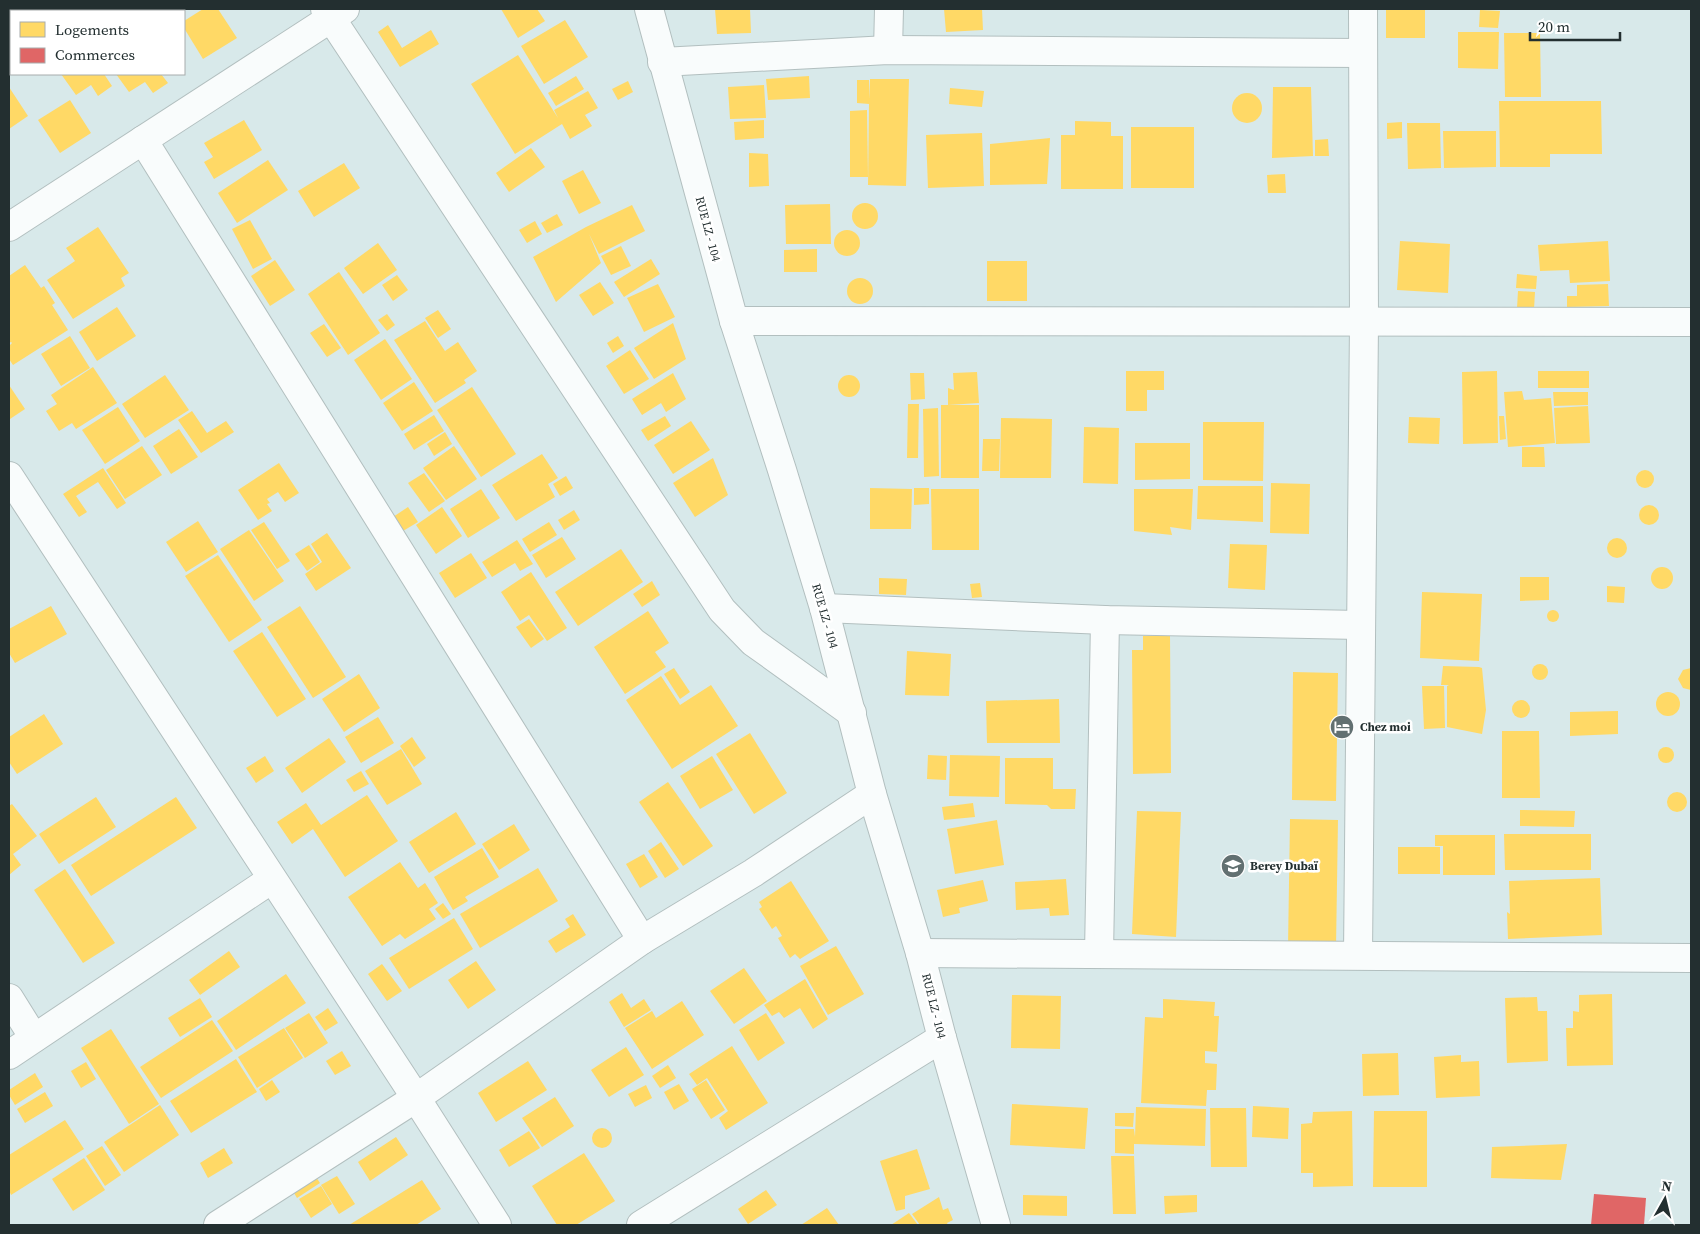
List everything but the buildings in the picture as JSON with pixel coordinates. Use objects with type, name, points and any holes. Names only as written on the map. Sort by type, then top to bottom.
[{"type":"street","name":"RUE LZ - 104","points":[[649,9],[734,321],[824,608],[872,794],[920,953],[942,1038],[996,1225]]},
{"type":"street","points":[[888,50],[889,9]]},
{"type":"street","points":[[1358,955],[1364,323],[1363,9]]},
{"type":"street","points":[[9,227],[334,12],[722,610],[754,642],[852,713]]},
{"type":"street","points":[[662,62],[888,50],[1363,53]]},
{"type":"street","points":[[143,140],[642,940]]},
{"type":"street","points":[[734,321],[1691,322]]},
{"type":"street","points":[[9,476],[18,510],[272,879],[497,1225]]},
{"type":"street","points":[[824,608],[1105,620],[1360,625]]},
{"type":"street","points":[[1099,954],[1105,620]]},
{"type":"street","points":[[218,1225],[416,1098],[642,940],[753,873],[872,794]]},
{"type":"street","points":[[9,1055],[272,879]]},
{"type":"street","points":[[920,953],[1691,958]]},
{"type":"street","points":[[9,998],[34,1038]]},
{"type":"street","points":[[641,1225],[942,1038]]},
{"type":"place","name":"Chez moi","points":[[1342,727]]},
{"type":"place","name":"Berey Dubaï","points":[[1233,866]]}]
